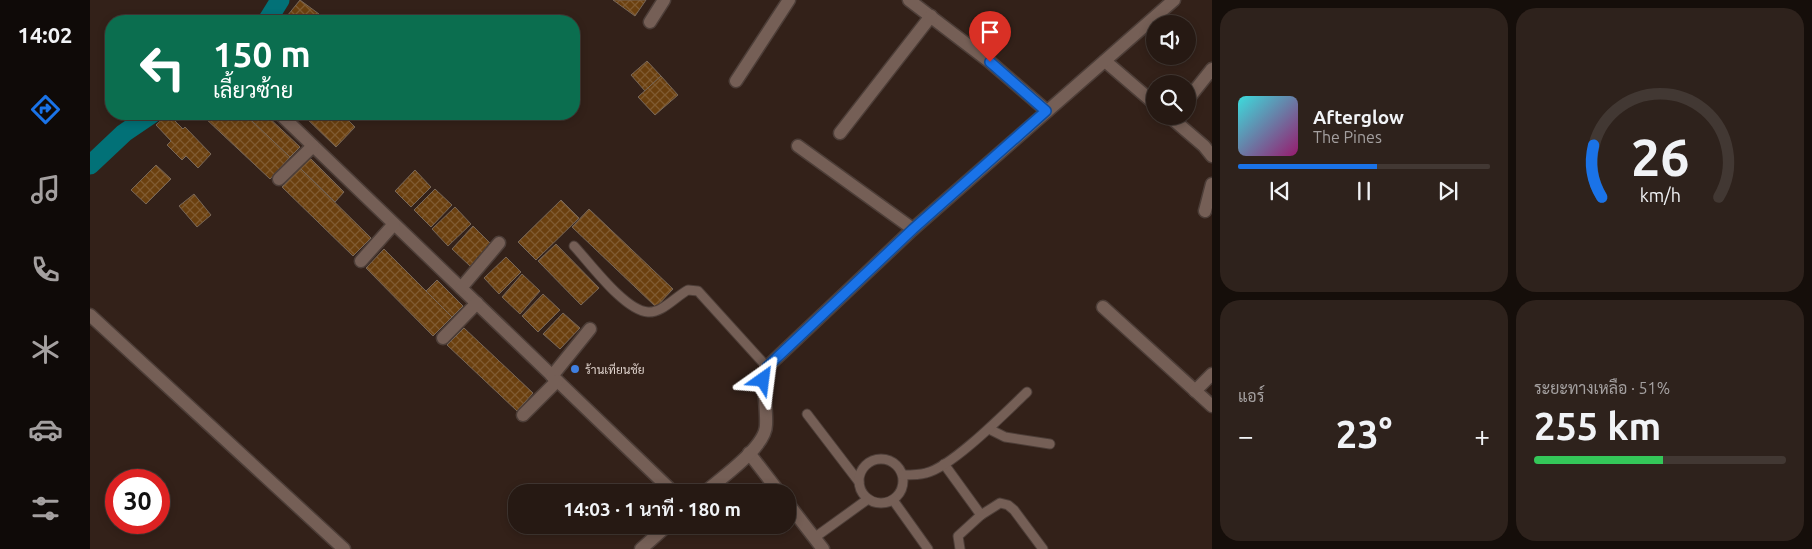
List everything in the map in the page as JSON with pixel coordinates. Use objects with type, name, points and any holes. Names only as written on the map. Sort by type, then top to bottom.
[{"type":"street","points":[[650,22],[664,0]]},
{"type":"street","points":[[736,81],[789,0]]},
{"type":"street","points":[[909,0],[990,62],[1046,111]]},
{"type":"street","points":[[714,484],[760,442],[766,427],[763,380],[767,367],[913,229],[1174,0]]},
{"type":"street","points":[[840,133],[931,16]]},
{"type":"street","points":[[1105,61],[1146,96]]},
{"type":"street","points":[[1196,89],[1212,69]]},
{"type":"street","points":[[286,120],[666,484]]},
{"type":"street","points":[[1180,125],[1204,146],[1212,156]]},
{"type":"street","points":[[279,179],[313,146]]},
{"type":"street","points":[[798,146],[913,229]]},
{"type":"street","points":[[1205,211],[1212,184]]},
{"type":"street","points":[[361,261],[394,224]]},
{"type":"street","points":[[461,288],[499,243]]},
{"type":"street","points":[[443,338],[477,303]]},
{"type":"street","points":[[1103,307],[1212,406]]},
{"type":"street","points":[[90,315],[344,549]]},
{"type":"street","points":[[523,415],[555,378],[590,329]]},
{"type":"street","points":[[1195,391],[1212,374]]},
{"type":"street","points":[[749,453],[774,484]]},
{"type":"street","points":[[796,516],[816,545]]},
{"type":"street","points":[[642,549],[658,534]]},
{"type":"lane","points":[[574,246],[631,307],[648,312],[664,308],[688,290],[698,291],[767,367]]},
{"type":"lane","points":[[903,475],[927,473],[944,464],[989,429],[1027,392]]},
{"type":"lane","points":[[807,414],[859,482]]},
{"type":"lane","points":[[989,429],[1005,437],[1050,444]]},
{"type":"lane","points":[[878,459],[890,461],[903,475],[902,490],[893,500],[877,503],[868,499],[860,488],[859,482],[860,475],[866,465],[878,459]]},
{"type":"lane","points":[[944,464],[981,515]]},
{"type":"lane","points":[[816,545],[868,499]]},
{"type":"lane","points":[[893,500],[928,549]]},
{"type":"lane","points":[[960,549],[958,536],[981,515],[1000,503],[1008,505],[1043,549]]},
{"type":"building","points":[[300,0],[319,14],[318,15],[288,15]]},
{"type":"building","points":[[613,0],[646,0],[635,16]]},
{"type":"building","points":[[647,61],[661,76],[645,91],[631,75]]},
{"type":"building","points":[[661,76],[678,95],[655,115],[638,97]]},
{"type":"building","points":[[161,120],[174,120],[183,129],[185,127],[211,154],[198,168],[186,156],[182,160],[167,145],[171,141],[156,125]]},
{"type":"building","points":[[207,120],[251,120],[290,157],[270,179]]},
{"type":"building","points":[[271,120],[300,147],[290,157],[252,121]]},
{"type":"building","points":[[308,120],[348,120],[355,127],[336,147]]},
{"type":"building","points":[[310,158],[344,192],[335,202],[300,168]]},
{"type":"building","points":[[156,165],[171,179],[146,204],[131,190]]},
{"type":"building","points":[[300,168],[371,238],[353,256],[282,187]]},
{"type":"building","points":[[415,170],[431,187],[411,207],[395,191]]},
{"type":"building","points":[[435,189],[452,205],[431,227],[414,210]]},
{"type":"building","points":[[194,194],[211,215],[197,227],[179,206]]},
{"type":"building","points":[[561,200],[579,218],[536,260],[518,242]]},
{"type":"building","points":[[455,207],[471,224],[448,246],[432,229]]},
{"type":"building","points":[[589,209],[673,289],[656,307],[572,227]]},
{"type":"building","points":[[473,226],[491,244],[470,266],[452,249]]},
{"type":"building","points":[[556,244],[599,288],[581,305],[538,261]]},
{"type":"building","points":[[384,249],[452,317],[433,336],[366,268]]},
{"type":"building","points":[[506,257],[521,272],[499,294],[484,278]]},
{"type":"building","points":[[522,274],[540,291],[520,314],[502,297]]},
{"type":"building","points":[[437,280],[463,306],[452,317],[426,291]]},
{"type":"building","points":[[543,294],[560,310],[538,332],[522,316]]},
{"type":"building","points":[[563,313],[580,328],[560,349],[543,334]]},
{"type":"building","points":[[464,328],[533,393],[517,411],[447,345]]},
{"type":"waterway","points":[[271,15],[280,0]]},
{"type":"waterway","points":[[90,165],[124,133],[143,120]]},
{"type":"place","name":"ร้านเทียนชัย","points":[[575,369]]},
{"type":"route","points":[[763,380],[767,367],[899,241],[1046,111],[1022,92],[990,62]]}]
